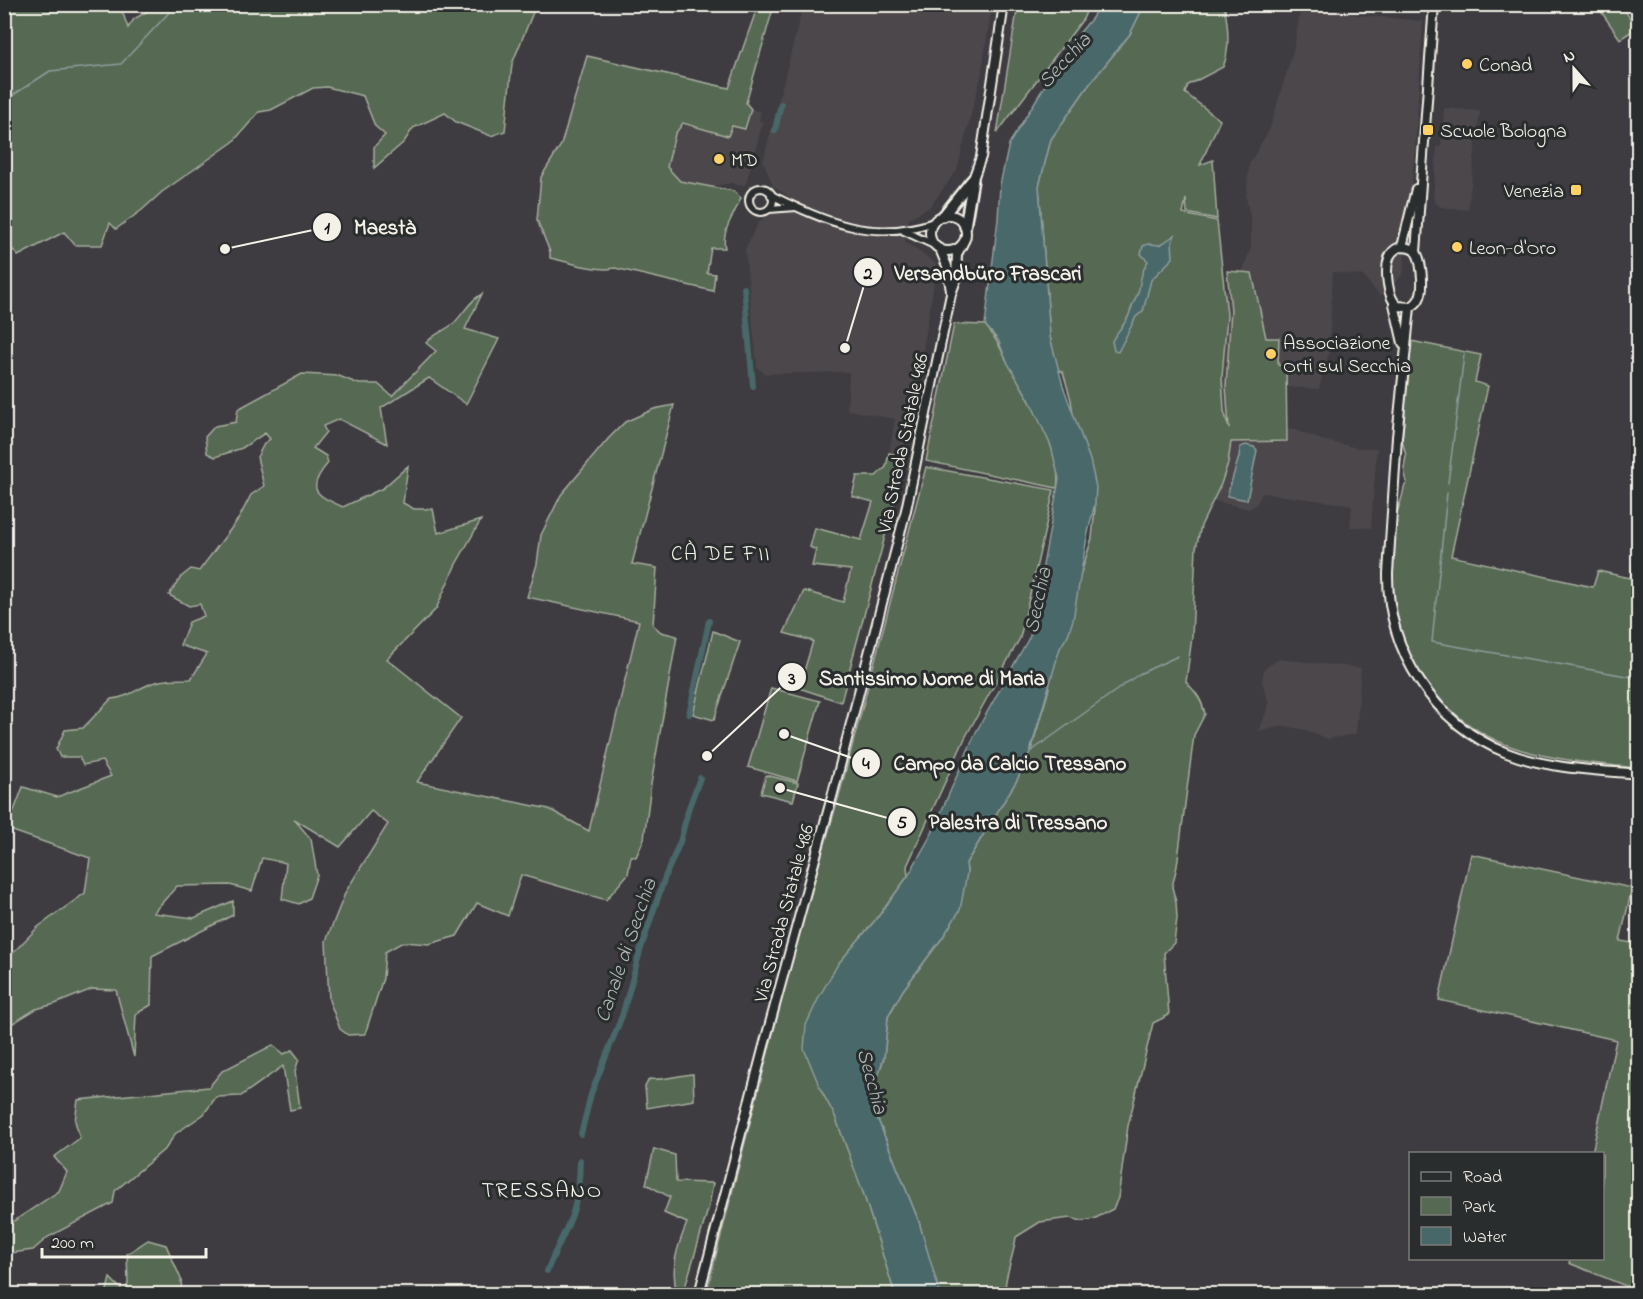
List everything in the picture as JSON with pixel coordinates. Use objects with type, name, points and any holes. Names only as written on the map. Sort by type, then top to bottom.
[{"type":"highway","points":[[943,216],[973,179]]},
{"type":"highway","points":[[965,227],[973,179]]},
{"type":"main road","points":[[973,179],[981,157],[1004,4]]},
{"type":"main road","points":[[1402,247],[1416,193],[1434,4]]},
{"type":"main road","points":[[1394,304],[1402,308],[1410,308],[1417,302],[1422,291],[1416,252],[1428,99],[1426,96]]},
{"type":"main road","points":[[937,247],[952,251],[962,245],[966,233],[965,227],[958,219],[948,215],[943,216],[934,222],[930,233],[937,247],[947,266],[951,294]]},
{"type":"main road","name":"Via Strada Statale 486","points":[[699,1294],[903,521],[951,294],[956,280],[957,254],[962,245]]},
{"type":"main road","points":[[1405,345],[1389,288],[1388,259],[1396,249],[1402,247],[1416,252]]},
{"type":"main road","points":[[1410,308],[1405,345],[1388,588],[1393,620],[1409,663],[1431,698],[1452,719],[1475,737],[1508,753],[1574,768],[1638,774]]},
{"type":"street","points":[[796,207],[768,209],[760,212],[753,210],[749,204],[749,196],[753,191],[766,189],[771,195],[796,207],[832,221],[869,230],[904,231],[934,222]]},
{"type":"street","points":[[768,209],[772,204],[771,195]]},
{"type":"street","points":[[904,231],[937,247]]},
{"type":"shaded area","points":[[803,5],[992,5],[981,76],[957,170],[930,207],[909,218],[905,242],[937,264],[906,457],[889,453],[895,419],[847,410],[849,372],[765,374],[757,367],[745,249],[758,223],[770,212],[785,212],[792,199],[773,186],[763,161]]},
{"type":"shaded area","points":[[1301,6],[1358,15],[1423,21],[1415,151],[1403,275],[1380,296],[1363,276],[1333,272],[1329,353],[1319,389],[1286,387],[1284,426],[1322,440],[1358,448],[1377,448],[1371,528],[1350,527],[1352,505],[1262,493],[1256,505],[1249,509],[1214,501],[1221,484],[1231,438],[1224,411],[1222,377],[1223,291],[1237,287],[1251,247],[1251,221],[1246,198],[1249,164],[1270,128],[1294,47]]},
{"type":"shaded area","points":[[1444,108],[1480,111],[1468,210],[1441,207],[1435,203],[1433,198],[1437,147],[1441,147]]},
{"type":"shaded area","points":[[751,109],[761,112],[759,121],[763,122],[746,184],[741,186],[731,183],[709,187],[680,181],[667,168],[675,134],[683,123],[728,136],[731,126],[747,130]]},
{"type":"shaded area","points":[[1279,659],[1361,668],[1356,734],[1328,739],[1306,730],[1285,726],[1259,731],[1269,704],[1262,682],[1264,669]]},
{"type":"green space","points":[[4,5],[120,5],[128,28],[134,19],[158,5],[536,5],[512,64],[505,131],[491,136],[456,122],[445,113],[413,128],[404,142],[374,168],[374,147],[385,135],[375,126],[363,96],[327,87],[313,88],[271,110],[259,112],[233,142],[162,192],[142,210],[116,229],[110,223],[102,245],[75,245],[64,232],[18,256],[5,240]]},
{"type":"green space","points":[[758,5],[774,5],[746,103],[751,109],[745,129],[732,126],[728,136],[683,123],[675,134],[667,167],[680,181],[733,191],[741,198],[727,228],[725,248],[711,248],[707,273],[715,274],[713,291],[615,268],[591,268],[550,258],[550,252],[537,220],[541,177],[561,145],[587,56],[729,88]]},
{"type":"green space","points":[[1018,5],[1089,5],[1083,19],[997,133]]},
{"type":"green space","points":[[1144,5],[1224,5],[1228,44],[1223,67],[1188,85],[1185,93],[1220,120],[1200,165],[1213,160],[1217,219],[1187,213],[1186,199],[1183,214],[1217,221],[1227,315],[1222,377],[1224,411],[1229,428],[1226,386],[1231,310],[1227,271],[1252,273],[1266,338],[1279,338],[1278,365],[1286,366],[1287,441],[1231,442],[1228,463],[1221,484],[1201,526],[1196,548],[1192,637],[1186,682],[1198,696],[1205,714],[1194,735],[1177,866],[1172,887],[1177,918],[1174,943],[1164,953],[1169,1015],[1153,1023],[1128,1126],[1118,1198],[1113,1209],[1094,1219],[1082,1221],[1070,1218],[1040,1222],[1016,1237],[1005,1289],[993,1294],[933,1294],[924,1264],[928,1255],[919,1222],[871,1097],[884,1058],[888,1017],[903,990],[943,937],[967,873],[966,863],[1017,780],[1032,747],[1048,692],[1056,653],[1092,538],[1095,508],[1092,487],[1075,430],[1071,400],[1063,372],[1058,370],[1050,337],[1039,186],[1051,139],[1088,86],[1130,34]]},
{"type":"green space","points":[[1608,5],[1621,5],[1637,28],[1620,39],[1600,10]]},
{"type":"green space","points":[[482,294],[465,329],[499,339],[466,404],[429,378],[381,408],[387,444],[339,419],[323,426],[326,432],[313,448],[326,456],[328,463],[317,480],[317,491],[326,499],[343,507],[383,488],[408,466],[403,503],[414,509],[433,509],[438,533],[481,520],[455,566],[436,609],[387,659],[461,718],[417,782],[549,809],[589,831],[639,621],[527,597],[537,564],[541,535],[561,495],[625,422],[654,409],[674,405],[632,564],[657,568],[653,625],[661,632],[677,636],[651,784],[644,839],[636,857],[631,856],[628,874],[606,900],[521,875],[508,916],[477,903],[457,936],[429,944],[403,942],[385,952],[383,978],[365,1034],[348,1035],[340,1029],[329,1000],[326,941],[346,891],[388,824],[371,811],[340,847],[294,819],[311,839],[317,875],[309,898],[299,904],[282,899],[286,863],[262,858],[252,891],[230,885],[177,886],[153,913],[194,918],[233,901],[233,915],[152,956],[151,1005],[136,1014],[134,1057],[116,990],[92,989],[36,1009],[5,1028],[5,961],[38,927],[85,893],[90,858],[7,829],[23,787],[57,797],[111,776],[102,761],[83,765],[79,757],[60,757],[56,749],[65,730],[83,728],[111,699],[157,682],[191,679],[207,654],[180,645],[189,622],[204,616],[200,604],[189,606],[169,595],[181,577],[191,569],[199,571],[239,518],[251,495],[264,486],[257,457],[264,444],[270,439],[265,433],[242,448],[215,457],[207,453],[205,437],[215,426],[236,422],[238,409],[302,374],[339,376],[359,384],[378,384],[392,396],[436,351],[426,343],[454,323]]},
{"type":"green space","points":[[954,324],[985,325],[996,339],[1034,408],[1049,441],[1058,474],[1057,488],[926,461]]},
{"type":"green space","points":[[1411,341],[1481,355],[1475,382],[1488,386],[1451,556],[1593,587],[1598,571],[1630,578],[1638,539],[1638,768],[1551,757],[1497,741],[1452,711],[1434,692],[1419,670],[1398,622],[1393,576],[1396,517],[1407,483],[1404,469],[1406,456],[1402,440]]},
{"type":"green space","points":[[889,453],[906,457],[841,702],[799,688],[813,641],[784,633],[804,591],[843,602],[851,570],[812,566],[816,550],[810,547],[815,528],[861,540],[873,502],[852,496],[857,476],[876,476],[886,467]]},
{"type":"green space","points":[[926,467],[1054,490],[1020,638],[965,738],[907,866],[908,876],[878,917],[838,964],[821,1090],[835,1116],[864,1195],[895,1294],[706,1294],[799,932],[839,796]]},
{"type":"green space","points":[[713,631],[740,642],[714,720],[693,714]]},
{"type":"green space","points":[[771,688],[820,701],[797,781],[748,767]]},
{"type":"green space","points":[[766,775],[798,783],[793,801],[761,793]]},
{"type":"green space","points":[[1471,854],[1632,888],[1620,941],[1638,944],[1638,1291],[1569,1263],[1570,1260],[1604,1260],[1604,1152],[1592,1152],[1616,1040],[1439,1000]]},
{"type":"green space","points":[[273,1045],[284,1054],[292,1050],[299,1059],[295,1071],[300,1108],[290,1110],[283,1066],[241,1096],[216,1097],[204,1114],[175,1134],[166,1148],[115,1191],[113,1203],[48,1237],[33,1250],[11,1253],[5,1259],[5,1227],[59,1191],[67,1172],[54,1157],[80,1138],[75,1121],[78,1100],[209,1087],[222,1071]]},
{"type":"green space","points":[[693,1074],[694,1100],[647,1108],[645,1087],[649,1079]]},
{"type":"green space","points":[[654,1149],[675,1155],[676,1182],[713,1183],[709,1206],[683,1294],[677,1294],[674,1266],[687,1223],[664,1213],[670,1197],[646,1184]]},
{"type":"green space","points":[[148,1240],[166,1245],[181,1279],[182,1294],[106,1294],[110,1278],[125,1293],[128,1283],[127,1254]]},
{"type":"water","name":"Secchia","points":[[1098,5],[1144,5],[1130,34],[1088,86],[1051,139],[1039,186],[1050,337],[1063,386],[1090,460],[1096,487],[1095,503],[1073,620],[1060,648],[1030,752],[1017,780],[966,863],[967,873],[960,910],[943,937],[903,990],[888,1016],[884,1057],[871,1097],[919,1222],[940,1294],[895,1294],[864,1195],[835,1116],[804,1049],[806,1025],[838,964],[878,917],[908,876],[932,833],[976,732],[1030,636],[1059,479],[1051,446],[1029,399],[1007,362],[998,340],[985,325],[1000,185],[1009,144],[1071,43],[1092,18]]},
{"type":"water","points":[[1175,235],[1172,242],[1173,258],[1151,280],[1143,311],[1136,317],[1118,352],[1114,351],[1112,341],[1129,316],[1148,261],[1141,254],[1143,246],[1160,245]]},
{"type":"water","points":[[1246,445],[1257,450],[1247,500],[1227,496],[1240,447]]},
{"type":"waterway","points":[[4,101],[50,71],[121,64],[177,4]]},
{"type":"waterway","name":"Canale di Secchia","points":[[775,131],[781,104]]},
{"type":"waterway","name":"Canale di Secchia","points":[[744,288],[753,386]]},
{"type":"waterway","points":[[1448,483],[1464,355]]},
{"type":"waterway","points":[[1447,493],[1432,642],[1638,678]]},
{"type":"waterway","name":"Canale di Secchia","points":[[689,714],[709,621]]},
{"type":"waterway","points":[[1030,752],[1139,674],[1178,656]]},
{"type":"waterway","name":"Canale di Secchia","points":[[581,1134],[591,1094],[622,1016],[641,948],[665,877],[680,842],[689,807],[700,778]]},
{"type":"waterway","name":"Canale di Secchia","points":[[547,1271],[575,1207],[580,1160]]},
{"type":"place","name":"Conad","points":[[1467,64]]},
{"type":"place","name":"Scuole Bologna","points":[[1428,130]]},
{"type":"place","name":"MD","points":[[719,159]]},
{"type":"place","name":"Venezia","points":[[1576,190]]},
{"type":"place","name":"Leon-d'Oro","points":[[1457,247]]},
{"type":"place","name":"Maestà","points":[[225,249]]},
{"type":"place","name":"Versandbüro Frascari","points":[[845,348]]},
{"type":"place","name":"Associazione Orti sul Secchia","points":[[1271,354]]},
{"type":"place","name":"Campo da Calcio Tressano","points":[[784,734]]},
{"type":"place","name":"Santissimo Nome di Maria","points":[[707,756]]},
{"type":"place","name":"Palestra di Tressano","points":[[780,788]]},
{"type":"district","name":"CÀ DE FII","points":[[721,553]]},
{"type":"district","name":"TRESSANO","points":[[542,1189]]}]
